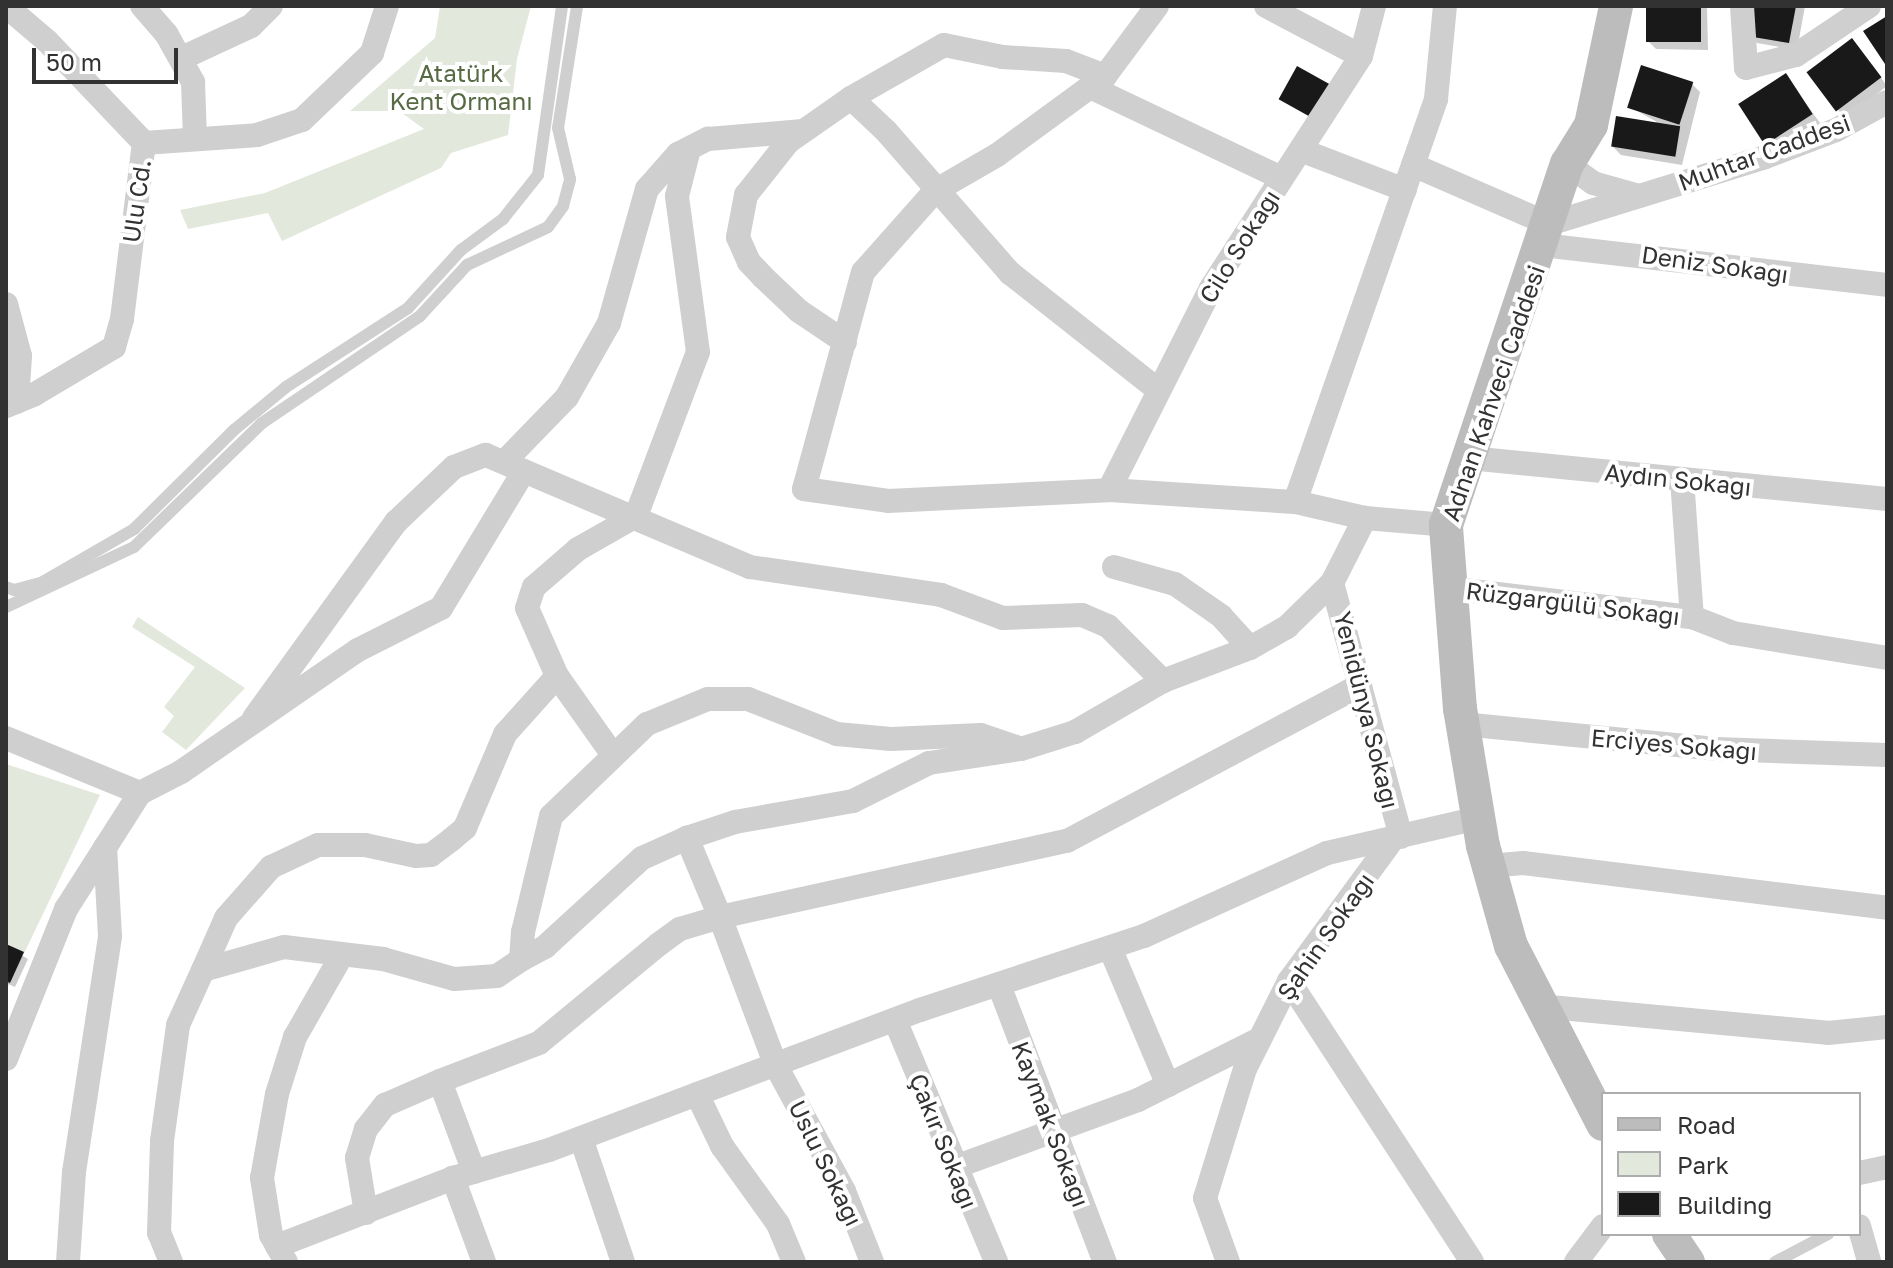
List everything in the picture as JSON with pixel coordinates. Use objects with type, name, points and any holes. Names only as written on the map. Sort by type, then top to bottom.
[{"type":"main road","name":"Adnan Kahveci Caddesi","points":[[1567,164],[1568,119],[1597,28],[1598,6]]},
{"type":"main road","name":"Adnan Kahveci Caddesi","points":[[1601,1120],[1539,1006],[1511,946],[1489,866],[1462,724],[1447,588],[1446,525],[1546,235],[1567,164],[1591,125],[1616,6]]},
{"type":"main road","points":[[1670,1236],[1688,1262]]},
{"type":"street","points":[[6,6],[47,41],[144,143]]},
{"type":"street","points":[[142,6],[182,58],[193,82],[195,139]]},
{"type":"street","name":"Ulu Cd.","points":[[11,404],[114,347],[122,319],[144,143],[257,135],[302,120],[372,53],[387,6]]},
{"type":"street","points":[[1157,6],[1097,82],[997,155],[935,191],[863,272],[804,489],[888,501],[1109,490],[1295,502],[1365,518],[1446,525]]},
{"type":"street","points":[[1266,6],[1361,56]]},
{"type":"street","name":"Cilo Sokağı","points":[[1109,490],[1157,389],[1211,288],[1303,151],[1361,56],[1374,6]]},
{"type":"street","points":[[1295,502],[1436,99],[1445,6]]},
{"type":"street","points":[[1742,6],[1746,68],[1796,55],[1869,6]]},
{"type":"street","points":[[182,58],[251,26],[268,7]]},
{"type":"street","points":[[845,342],[799,311],[749,262],[738,237],[746,195],[803,131],[851,98],[920,63],[944,45],[1003,57],[1066,61],[1097,82],[1282,178]]},
{"type":"street","points":[[851,98],[886,131],[935,191],[1010,273],[1157,389]]},
{"type":"street","name":"Muhtar Caddesi","points":[[1546,235],[1639,196],[1765,157],[1883,111]]},
{"type":"street","points":[[6,1059],[66,909],[140,793],[181,772],[254,718],[292,700],[358,650],[441,608],[516,465],[567,397],[609,323],[647,189],[689,149],[708,139],[803,131]]},
{"type":"street","points":[[613,755],[557,676],[527,608],[534,587],[578,549],[636,516],[698,352],[677,196],[689,149]]},
{"type":"street","points":[[1303,151],[1405,190]]},
{"type":"street","points":[[1567,164],[1593,183],[1639,196]]},
{"type":"street","name":"Deniz Sokağı","points":[[1413,165],[1546,235],[1887,285]]},
{"type":"street","points":[[6,304],[20,356],[11,404]]},
{"type":"street","points":[[254,718],[396,522],[454,467],[486,455],[516,465],[750,567],[941,595],[1003,618],[1082,615],[1108,626],[1163,681]]},
{"type":"street","name":"Aydın Sokağı","points":[[1469,458],[1887,499]]},
{"type":"street","points":[[1682,479],[1692,617]]},
{"type":"street","points":[[203,970],[284,947],[383,959],[454,979],[497,976],[545,947],[642,858],[687,838],[735,822],[853,801],[929,763],[1021,749],[1075,732],[1163,681],[1250,648],[1287,627],[1332,583],[1365,518]]},
{"type":"street","points":[[1114,567],[1175,584],[1221,616],[1250,648]]},
{"type":"street","name":"Yenidünya Sokağı","points":[[1332,583],[1344,614],[1397,838]]},
{"type":"street","name":"Rüzgargülü Sokağı","points":[[1447,588],[1692,617],[1733,633],[1887,658]]},
{"type":"street","points":[[171,1262],[159,1233],[162,1141],[178,1025],[226,918],[271,867],[318,845],[365,845],[416,856],[431,855],[465,828],[505,734],[557,676]]},
{"type":"street","points":[[366,1213],[357,1158],[366,1129],[385,1105],[539,1043],[680,929],[720,917],[1067,841],[1117,819],[1233,748],[1359,686]]},
{"type":"street","points":[[521,960],[523,932],[551,816],[647,724],[708,699],[748,699],[837,734],[891,739],[981,735],[1021,749]]},
{"type":"street","name":"Erciyes Sokağı","points":[[1462,724],[1716,749],[1887,755]]},
{"type":"street","points":[[6,738],[140,793]]},
{"type":"street","points":[[342,955],[295,1037],[277,1094],[262,1178],[282,1254],[366,1213],[463,1175],[581,1138],[895,1020],[1110,948],[1229,901],[1327,853],[1479,818]]},
{"type":"street","name":"Uslu Sokağı","points":[[687,838],[776,1066],[844,1191],[872,1262]]},
{"type":"street","name":"Şahin Sokağı","points":[[1228,1262],[1205,1198],[1245,1069],[1289,981],[1397,838]]},
{"type":"street","points":[[68,1262],[74,1172],[110,936],[105,847]]},
{"type":"street","points":[[1489,866],[1538,864],[1887,908]]},
{"type":"street","points":[[1110,948],[1168,1085]]},
{"type":"street","points":[[1289,981],[1472,1262]]},
{"type":"street","name":"Kaymak Sokağı","points":[[999,985],[1105,1262]]},
{"type":"street","points":[[1539,1006],[1828,1033],[1887,1027]]},
{"type":"street","name":"Çakır Sokağı","points":[[895,1020],[996,1262]]},
{"type":"street","points":[[955,1167],[1168,1085],[1260,1039]]},
{"type":"street","points":[[440,1081],[484,1262]]},
{"type":"street","points":[[697,1094],[722,1146],[778,1224],[794,1262]]},
{"type":"street","points":[[581,1138],[623,1262]]},
{"type":"street","points":[[1861,1173],[1887,1167]]},
{"type":"street","points":[[1576,1262],[1601,1229]]},
{"type":"street","points":[[1861,1233],[1869,1262]]},
{"type":"lane","points":[[6,587],[14,590],[41,583],[134,529],[234,430],[286,387],[408,308],[461,250],[503,219],[538,175],[562,6]]},
{"type":"lane","points":[[6,607],[134,547],[262,423],[420,316],[467,265],[548,227],[563,206],[570,179],[558,128],[577,6]]},
{"type":"lane","points":[[1775,1262],[1824,1236]]},
{"type":"green space","name":"Atatürk Kent Ormanı","points":[[440,6],[531,6],[517,59],[508,135],[451,153],[441,168],[282,241],[268,213],[188,229],[180,210],[265,193],[424,129],[399,111],[350,111],[435,38]]},
{"type":"green space","points":[[138,617],[245,688],[186,750],[162,732],[174,716],[164,707],[195,667],[132,627]]},
{"type":"green space","points":[[6,764],[100,795],[6,991]]},
{"type":"building","points":[[1646,6],[1701,6],[1701,42],[1646,42]]},
{"type":"building","points":[[1752,6],[1796,6],[1789,43],[1747,36]]},
{"type":"building","points":[[1887,16],[1887,67],[1863,31]]},
{"type":"building","points":[[1852,38],[1881,77],[1836,111],[1806,72]]},
{"type":"building","points":[[1641,65],[1693,82],[1679,125],[1627,108]]},
{"type":"building","points":[[1297,66],[1331,85],[1313,118],[1279,99]]},
{"type":"building","points":[[1786,73],[1813,114],[1765,145],[1738,104]]},
{"type":"building","points":[[1616,116],[1680,126],[1675,157],[1611,147]]},
{"type":"building","points":[[6,944],[24,952],[10,983],[6,981]]}]
